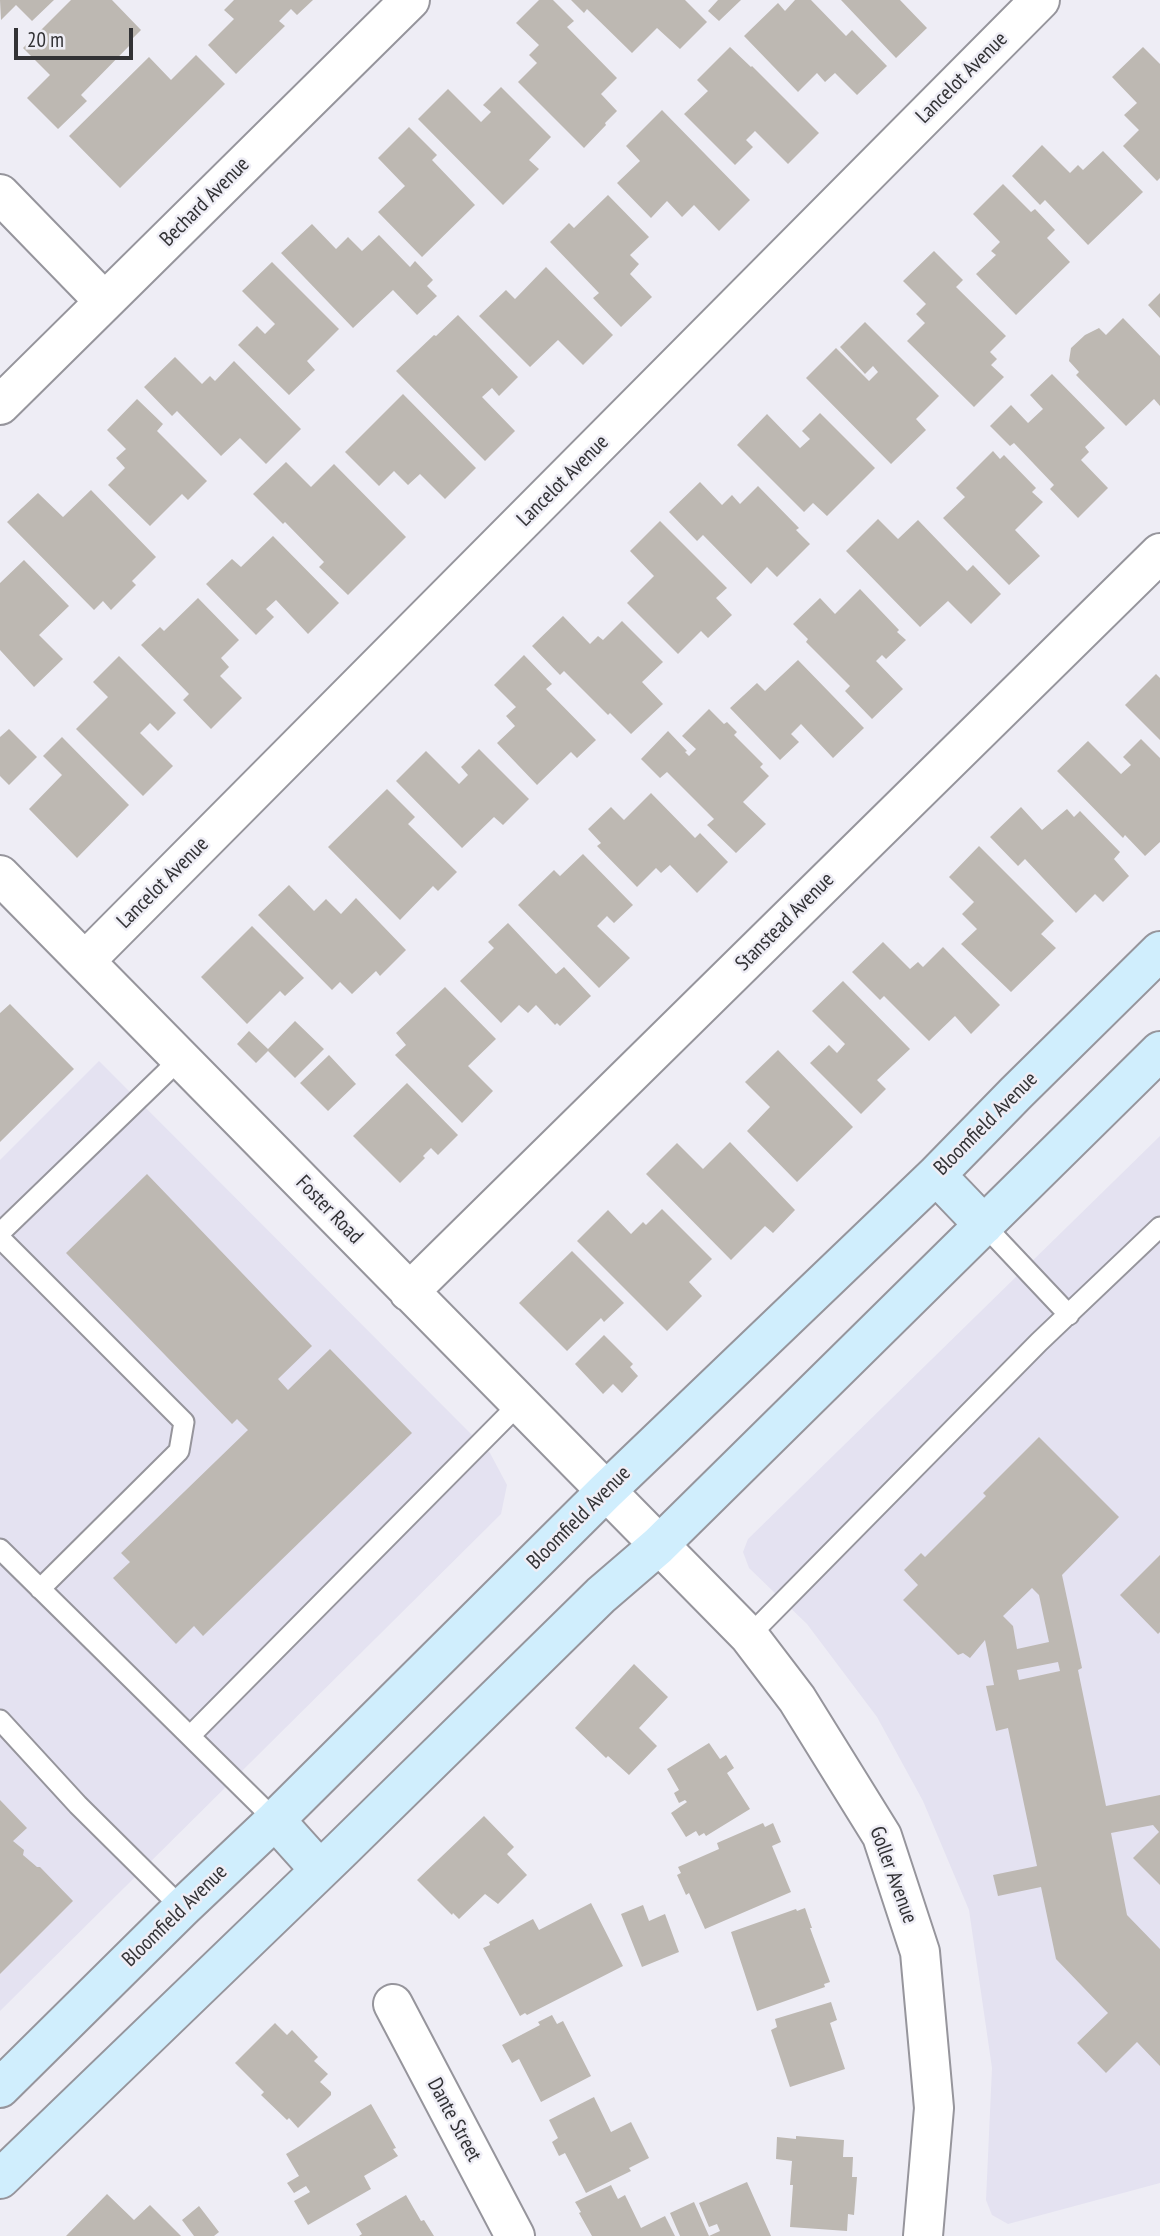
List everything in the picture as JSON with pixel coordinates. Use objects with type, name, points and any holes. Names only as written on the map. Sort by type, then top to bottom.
[{"type":"main road","name":"Bloomfield Avenue","points":[[0,2088],[605,1492],[936,1175],[1160,951]]},
{"type":"main road","points":[[0,2179],[601,1595],[658,1546],[1160,1051]]},
{"type":"main road","points":[[936,1175],[984,1225]]},
{"type":"main road","points":[[275,1820],[320,1870]]},
{"type":"street","name":"Bechard Avenue","points":[[0,405],[410,0]]},
{"type":"street","name":"Lancelot Avenue","points":[[85,961],[1040,0]]},
{"type":"street","points":[[0,194],[104,301]]},
{"type":"street","name":"Stanstead Avenue","points":[[409,1292],[1160,553]]},
{"type":"street","name":"Foster Road","points":[[0,875],[658,1546]]},
{"type":"street","name":"Goller Avenue","points":[[658,1546],[749,1636],[797,1699],[883,1836],[920,1952],[934,2108],[923,2236]]},
{"type":"street","name":"Dante Street","points":[[393,2004],[515,2236]]},
{"type":"lane","points":[[40,1589],[179,1451],[184,1422],[0,1235],[180,1059]]},
{"type":"lane","points":[[984,1225],[1069,1315]]},
{"type":"lane","points":[[749,1636],[1039,1342],[1160,1227]]},
{"type":"lane","points":[[190,1736],[519,1404]]},
{"type":"lane","points":[[0,1549],[275,1820]]},
{"type":"lane","points":[[0,1720],[78,1805],[182,1908]]},
{"type":"shaded area","points":[[99,1061],[490,1453],[507,1485],[501,1514],[0,2011],[0,1160]]},
{"type":"shaded area","points":[[1160,1136],[1160,2183],[1008,2224],[992,2215],[986,2200],[992,2068],[969,1910],[923,1801],[877,1717],[807,1624],[749,1568],[743,1552],[748,1539]]},
{"type":"building","points":[[0,0],[54,0],[32,21],[16,5],[1,20]]},
{"type":"building","points":[[71,0],[112,0],[141,30],[129,42],[131,44],[81,95],[87,101],[58,129],[27,98],[50,75],[23,48]]},
{"type":"building","points":[[234,0],[313,0],[297,15],[291,9],[279,21],[285,26],[236,74],[208,45],[234,19],[224,10]]},
{"type":"building","points":[[539,0],[553,0],[574,21],[567,27],[617,78],[601,94],[617,111],[584,148],[518,82],[537,63],[529,55],[539,45],[516,23]]},
{"type":"building","points":[[571,0],[685,0],[707,22],[680,49],[657,28],[632,53],[587,9],[584,13]]},
{"type":"building","points":[[718,0],[741,0],[719,21],[708,11]]},
{"type":"building","points":[[795,0],[811,0],[846,36],[852,30],[887,66],[857,95],[835,73],[825,82],[817,73],[798,92],[744,36],[778,3],[785,11]]},
{"type":"building","points":[[841,0],[900,0],[927,28],[896,58]]},
{"type":"building","points":[[730,47],[819,133],[788,164],[755,131],[746,140],[753,147],[735,165],[684,114],[708,91],[697,80]]},
{"type":"building","points":[[1143,47],[1160,64],[1160,178],[1157,181],[1123,146],[1139,130],[1124,115],[1137,103],[1112,77]]},
{"type":"building","points":[[196,55],[225,84],[120,188],[69,136],[149,57],[171,80]]},
{"type":"building","points":[[501,87],[551,137],[529,160],[539,169],[503,205],[418,119],[448,89],[481,122],[491,112],[483,105]]},
{"type":"building","points":[[662,110],[750,200],[719,231],[694,205],[682,217],[667,201],[651,218],[617,183],[640,161],[626,146]]},
{"type":"building","points":[[409,127],[437,155],[432,160],[475,205],[422,257],[378,212],[405,186],[378,158]]},
{"type":"building","points":[[1042,145],[1070,173],[1078,165],[1083,170],[1103,151],[1143,192],[1088,245],[1045,200],[1040,205],[1012,176]]},
{"type":"building","points":[[1003,184],[1031,212],[1035,209],[1055,230],[1047,238],[1070,262],[1016,315],[976,274],[996,255],[991,251],[1000,242],[973,214]]},
{"type":"building","points":[[608,195],[649,237],[630,255],[639,264],[630,274],[652,297],[621,327],[593,298],[599,293],[550,242],[569,223],[574,228]]},
{"type":"building","points":[[312,224],[336,249],[348,237],[362,251],[379,235],[410,267],[415,261],[433,280],[427,286],[437,296],[417,315],[393,290],[353,328],[281,253]]},
{"type":"building","points":[[934,251],[963,280],[956,287],[1006,336],[990,352],[997,359],[991,365],[1004,377],[974,407],[907,341],[925,323],[916,314],[926,304],[903,281]]},
{"type":"building","points":[[272,262],[339,329],[307,361],[315,370],[289,395],[238,345],[257,326],[265,334],[275,324],[242,291]]},
{"type":"building","points":[[546,267],[613,335],[583,365],[558,340],[530,367],[479,316],[506,290],[515,299]]},
{"type":"building","points":[[1160,293],[1160,318],[1148,305]]},
{"type":"building","points":[[458,315],[518,377],[499,396],[492,388],[482,397],[515,431],[485,461],[396,371]]},
{"type":"building","points":[[1123,318],[1160,356],[1160,406],[1154,399],[1126,426],[1076,375],[1079,372],[1069,361],[1071,348],[1085,335],[1099,328],[1106,335]]},
{"type":"building","points":[[865,322],[939,396],[916,419],[926,430],[891,464],[806,378],[836,348],[869,381],[878,372],[873,366],[865,374],[840,347]]},
{"type":"building","points":[[175,357],[202,384],[210,376],[215,381],[234,361],[301,429],[266,464],[240,438],[221,456],[177,411],[172,416],[144,387]]},
{"type":"building","points":[[1052,374],[1105,428],[1085,447],[1089,452],[1081,460],[1108,488],[1078,518],[1050,489],[1054,485],[1014,443],[1010,446],[990,426],[1011,405],[1028,423],[1043,409],[1030,395]]},
{"type":"building","points":[[403,394],[476,468],[445,499],[420,474],[408,485],[394,471],[379,486],[345,452]]},
{"type":"building","points":[[137,399],[163,424],[157,431],[207,481],[188,500],[182,494],[150,526],[108,485],[125,468],[116,458],[126,449],[107,430]]},
{"type":"building","points":[[820,413],[875,468],[827,516],[813,503],[804,512],[737,445],[767,414],[800,448],[810,439],[802,431]]},
{"type":"building","points":[[993,451],[1000,459],[1004,455],[1036,488],[1032,492],[1043,502],[1015,530],[1040,556],[1009,585],[943,518],[965,497],[956,488]]},
{"type":"building","points":[[286,462],[311,487],[334,464],[406,537],[348,595],[319,567],[324,562],[253,494]]},
{"type":"building","points":[[700,482],[722,505],[732,495],[740,504],[758,486],[799,528],[796,530],[810,544],[777,577],[767,567],[751,584],[703,535],[697,541],[669,512]]},
{"type":"building","points":[[91,490],[156,557],[132,581],[136,585],[111,610],[103,601],[94,610],[7,522],[38,493],[63,517]]},
{"type":"building","points":[[878,519],[898,539],[918,520],[967,571],[973,565],[1001,594],[971,624],[948,601],[920,627],[846,551]]},
{"type":"building","points":[[660,521],[727,588],[716,598],[732,615],[708,638],[701,631],[678,654],[627,603],[654,576],[630,551]]},
{"type":"building","points":[[273,536],[339,603],[308,634],[276,600],[266,609],[274,617],[256,635],[206,584],[232,559],[241,567]]},
{"type":"building","points":[[24,560],[69,606],[39,635],[63,659],[34,687],[0,650],[0,583]]},
{"type":"building","points":[[860,589],[906,640],[886,659],[882,655],[876,661],[903,689],[872,719],[845,691],[850,686],[806,642],[808,639],[793,624],[820,598],[835,614]]},
{"type":"building","points":[[198,598],[239,640],[221,658],[229,667],[220,676],[242,698],[211,729],[183,700],[189,694],[141,645],[160,627],[164,631]]},
{"type":"building","points":[[563,616],[590,644],[598,636],[603,640],[622,621],[663,662],[642,682],[663,704],[631,734],[564,671],[560,675],[532,646]]},
{"type":"building","points":[[524,655],[552,684],[546,689],[596,740],[577,758],[571,752],[537,785],[497,743],[515,726],[506,716],[516,707],[494,685]]},
{"type":"building","points":[[119,656],[176,713],[158,731],[150,723],[140,733],[173,766],[143,796],[76,729],[108,697],[93,682]]},
{"type":"building","points":[[798,660],[864,728],[833,758],[801,724],[791,734],[799,742],[780,760],[730,708],[757,683],[765,691]]},
{"type":"building","points":[[1156,674],[1160,678],[1160,740],[1125,705]]},
{"type":"building","points":[[709,709],[737,732],[734,735],[763,764],[760,767],[769,776],[743,802],[766,824],[736,853],[707,825],[714,819],[667,772],[660,778],[641,759],[668,731],[689,756],[696,749],[682,736]]},
{"type":"building","points":[[9,729],[37,757],[9,785],[0,776],[0,737]]},
{"type":"building","points":[[62,737],[129,805],[77,858],[29,809],[62,775],[43,756]]},
{"type":"building","points":[[1141,739],[1160,758],[1160,842],[1145,856],[1125,835],[1123,838],[1057,771],[1088,741],[1121,774],[1131,765],[1123,757]]},
{"type":"building","points":[[479,749],[529,799],[503,825],[494,817],[462,848],[396,781],[426,751],[459,784],[468,775],[461,767]]},
{"type":"building","points":[[387,789],[415,817],[408,824],[457,872],[438,891],[433,886],[400,920],[328,847]]},
{"type":"building","points":[[651,793],[695,838],[700,833],[728,862],[697,893],[670,865],[661,873],[656,868],[637,887],[597,846],[601,843],[588,829],[611,807],[624,820]]},
{"type":"building","points":[[1021,807],[1042,830],[1067,809],[1074,817],[1080,811],[1120,852],[1114,859],[1129,876],[1103,902],[1095,894],[1076,913],[1025,859],[1018,866],[990,837]]},
{"type":"building","points":[[979,846],[1054,921],[1041,934],[1056,948],[1011,992],[961,944],[977,929],[962,914],[974,902],[949,877]]},
{"type":"building","points":[[583,854],[633,905],[614,923],[607,916],[597,926],[630,958],[599,988],[518,905],[554,870],[560,876]]},
{"type":"building","points":[[289,885],[314,911],[326,899],[341,914],[356,898],[406,950],[380,976],[376,971],[352,994],[340,982],[332,990],[258,915]]},
{"type":"building","points":[[508,923],[556,974],[564,967],[591,996],[560,1026],[557,1023],[555,1025],[536,1005],[528,1013],[519,1005],[501,1023],[460,981],[494,948],[488,942]]},
{"type":"building","points":[[252,926],[304,978],[285,996],[280,991],[247,1024],[201,977]]},
{"type":"building","points":[[883,942],[910,969],[918,962],[923,967],[943,947],[1000,1005],[971,1034],[955,1016],[929,1041],[884,996],[880,1000],[852,972]]},
{"type":"building","points":[[843,981],[910,1049],[877,1080],[886,1089],[861,1114],[810,1063],[829,1045],[837,1053],[845,1044],[812,1011]]},
{"type":"building","points":[[445,987],[496,1039],[468,1066],[493,1091],[462,1123],[395,1055],[406,1045],[396,1033]]},
{"type":"building","points":[[10,1004],[74,1069],[0,1142],[0,1013]]},
{"type":"building","points":[[295,1021],[324,1049],[295,1078],[268,1051],[256,1063],[237,1044],[249,1031],[268,1049]]},
{"type":"building","points":[[778,1050],[853,1127],[797,1182],[747,1131],[770,1107],[745,1082]]},
{"type":"building","points":[[329,1055],[356,1084],[328,1111],[300,1083]]},
{"type":"building","points":[[407,1083],[458,1135],[438,1155],[431,1148],[423,1156],[425,1158],[400,1183],[353,1136]]},
{"type":"building","points":[[730,1142],[795,1210],[773,1233],[765,1226],[731,1260],[646,1174],[677,1143],[703,1169]]},
{"type":"building","points":[[147,1174],[312,1346],[278,1379],[288,1390],[330,1349],[412,1433],[203,1636],[194,1626],[176,1644],[113,1578],[130,1562],[121,1553],[248,1430],[237,1419],[232,1424],[66,1253]]},
{"type":"building","points":[[662,1209],[712,1259],[689,1282],[702,1296],[667,1331],[577,1241],[608,1210],[631,1234],[643,1222],[646,1225]]},
{"type":"building","points":[[572,1251],[624,1303],[604,1322],[601,1318],[567,1351],[519,1303]]},
{"type":"building","points":[[604,1335],[633,1364],[630,1367],[638,1376],[622,1393],[613,1384],[603,1394],[575,1364]]},
{"type":"building","points":[[1039,1437],[1119,1517],[1062,1575],[1082,1668],[1078,1670],[1106,1806],[1160,1795],[1160,1885],[1133,1858],[1159,1832],[1153,1825],[1111,1833],[1127,1915],[1160,1949],[1160,2066],[1137,2042],[1106,2073],[1077,2043],[1108,2013],[1056,1959],[1041,1887],[998,1896],[993,1875],[1037,1866],[1008,1728],[996,1731],[986,1686],[994,1685],[985,1640],[970,1658],[963,1653],[958,1655],[903,1600],[918,1585],[904,1570],[921,1553],[925,1557],[986,1496],[983,1493]],"holes":[[[1032,1588],[1039,1595],[1049,1642],[1017,1649],[1013,1626],[1003,1616]],[[1058,1662],[1060,1671],[1019,1680],[1017,1670]]]},
{"type":"building","points":[[1160,1555],[1160,1632],[1158,1634],[1120,1595]]},
{"type":"building","points":[[634,1664],[668,1697],[639,1728],[657,1746],[629,1775],[608,1756],[606,1758],[575,1728]]},
{"type":"building","points":[[709,1743],[720,1759],[726,1755],[734,1768],[727,1773],[750,1809],[706,1836],[704,1833],[699,1836],[696,1831],[686,1837],[671,1813],[687,1802],[685,1800],[679,1803],[674,1793],[679,1790],[667,1769]]},
{"type":"building","points":[[0,1800],[27,1828],[13,1841],[24,1850],[23,1855],[40,1867],[73,1901],[0,1974]]},
{"type":"building","points":[[484,1816],[514,1847],[507,1854],[527,1875],[498,1904],[485,1894],[459,1919],[417,1880]]},
{"type":"building","points":[[763,1823],[765,1827],[773,1823],[781,1842],[772,1846],[791,1892],[705,1929],[689,1893],[686,1895],[677,1875],[681,1873],[678,1867],[719,1849],[717,1843]]},
{"type":"building","points":[[591,1903],[623,1966],[527,2015],[525,2013],[520,2016],[483,1948],[490,1945],[489,1942],[533,1919],[539,1930]]},
{"type":"building","points":[[643,1905],[649,1921],[665,1914],[679,1952],[642,1967],[621,1914]]},
{"type":"building","points":[[805,1908],[830,1982],[824,1984],[825,1987],[757,2011],[731,1932]]},
{"type":"building","points":[[831,2002],[837,2020],[830,2023],[845,2069],[790,2087],[771,2030],[777,2027],[775,2019]]},
{"type":"building","points":[[552,2015],[557,2024],[563,2021],[591,2076],[541,2102],[519,2059],[512,2063],[502,2045],[540,2025],[538,2022]]},
{"type":"building","points":[[275,2023],[287,2035],[292,2030],[318,2057],[314,2061],[328,2074],[320,2082],[331,2095],[298,2128],[261,2095],[264,2092],[235,2063]]},
{"type":"building","points":[[594,2097],[611,2132],[631,2122],[649,2158],[629,2168],[631,2171],[586,2193],[565,2153],[559,2156],[552,2142],[558,2138],[549,2120]]},
{"type":"building","points":[[371,2104],[398,2156],[364,2176],[371,2189],[308,2225],[294,2201],[310,2192],[306,2186],[294,2193],[287,2183],[299,2176],[286,2154]]},
{"type":"building","points":[[796,2136],[844,2140],[843,2157],[853,2157],[852,2177],[857,2177],[854,2215],[848,2214],[847,2231],[790,2227],[792,2161],[776,2159],[777,2137],[796,2139]]},
{"type":"building","points":[[747,2182],[771,2236],[709,2236],[720,2231],[717,2224],[709,2227],[699,2203]]},
{"type":"building","points":[[611,2185],[618,2199],[625,2195],[641,2228],[665,2216],[675,2236],[592,2236],[575,2202]]},
{"type":"building","points":[[107,2194],[134,2220],[150,2205],[181,2236],[66,2236]]},
{"type":"building","points":[[406,2195],[421,2221],[424,2220],[434,2236],[359,2236],[362,2234],[356,2224]]},
{"type":"building","points":[[694,2202],[709,2236],[680,2236],[670,2213]]},
{"type":"building","points":[[199,2206],[219,2232],[214,2236],[194,2236],[182,2220]]}]
